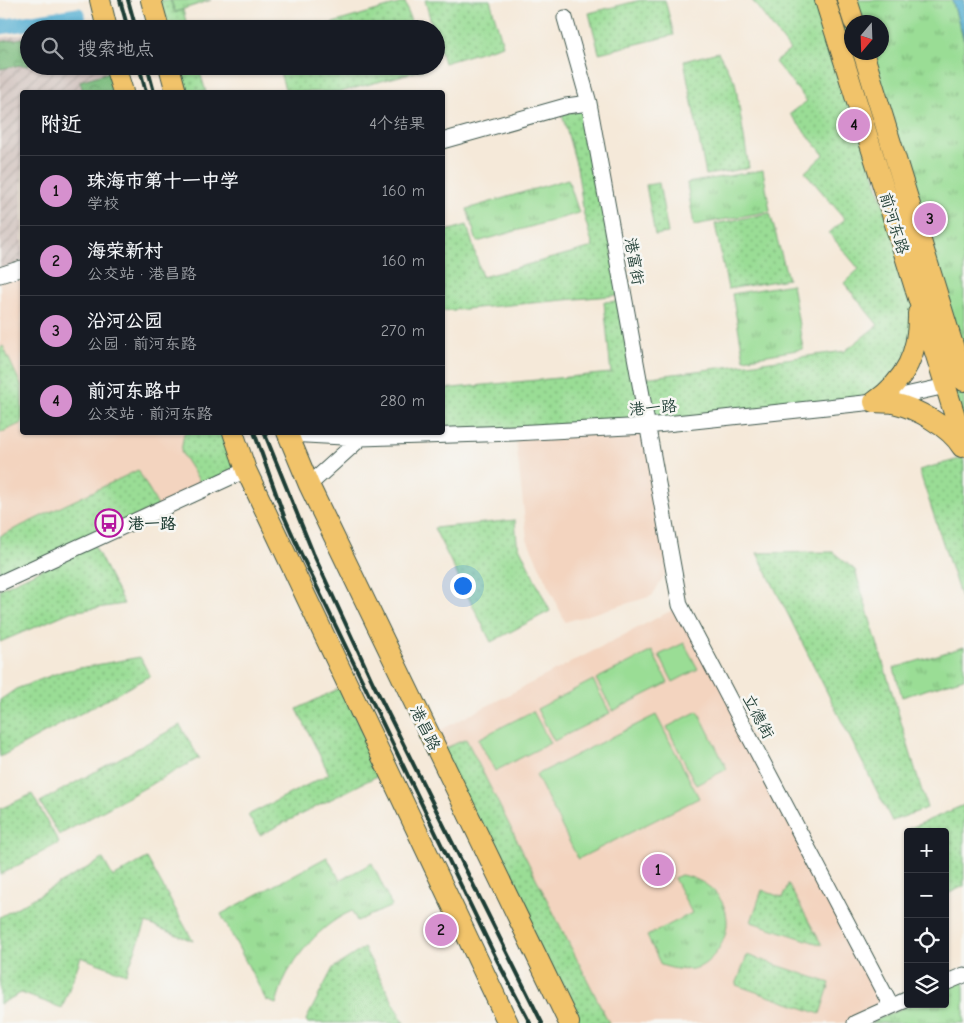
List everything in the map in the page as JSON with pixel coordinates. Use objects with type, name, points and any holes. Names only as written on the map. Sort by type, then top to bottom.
[{"type":"main road","points":[[100,0],[105,20]]},
{"type":"main road","points":[[151,0],[157,20]]},
{"type":"main road","name":"前河东路","points":[[825,0],[912,276],[955,383]]},
{"type":"main road","points":[[847,0],[852,15]]},
{"type":"main road","name":"前河东路","points":[[865,60],[955,383],[964,445]]},
{"type":"main road","points":[[118,75],[122,90]]},
{"type":"main road","points":[[171,75],[175,90]]},
{"type":"main road","points":[[874,402],[889,392],[902,376],[912,357],[918,333],[918,310],[912,276]]},
{"type":"main road","points":[[874,402],[893,404],[934,420],[959,442],[964,450]]},
{"type":"main road","points":[[234,435],[246,470],[508,1023]]},
{"type":"main road","name":"港昌路","points":[[288,435],[309,485],[569,1023]]},
{"type":"street","name":"港富街","points":[[565,18],[589,103],[646,426]]},
{"type":"street","points":[[445,140],[566,106],[589,103]]},
{"type":"street","points":[[0,275],[20,269]]},
{"type":"street","name":"港一路","points":[[445,434],[646,426],[874,402],[955,383]]},
{"type":"street","name":"立德街","points":[[646,426],[680,605],[891,1006]]},
{"type":"street","name":"港一路","points":[[317,435],[361,438],[432,435]]},
{"type":"street","points":[[309,485],[361,438]]},
{"type":"street","points":[[0,583],[246,470]]},
{"type":"street","points":[[949,981],[964,975]]},
{"type":"street","points":[[855,1023],[904,1001]]},
{"type":"shaded area","points":[[20,35],[20,75],[116,75],[120,90],[20,90],[20,268],[0,275],[0,38]]},
{"type":"shaded area","points":[[20,270],[20,435],[232,435],[244,469],[0,581],[0,276]]},
{"type":"shaded area","points":[[646,427],[671,565],[652,596],[565,622],[527,539],[515,433]]},
{"type":"shaded area","points":[[680,606],[890,1005],[852,1023],[571,1023],[431,735]]},
{"type":"green space","points":[[152,0],[170,0],[175,13],[183,10],[186,20],[158,20]]},
{"type":"green space","points":[[171,0],[211,0],[175,12]]},
{"type":"green space","points":[[425,0],[490,0],[503,45],[445,63],[445,20],[431,20]]},
{"type":"green space","points":[[641,0],[665,0],[674,35],[599,53],[589,13]]},
{"type":"green space","points":[[752,0],[822,0],[915,309],[909,355],[873,399],[651,422],[644,378],[845,351],[878,325],[844,283],[859,269],[829,233],[845,219],[805,172],[824,155],[790,114],[807,101],[775,62],[790,50]]},
{"type":"green space","points":[[826,0],[952,0],[964,42],[964,439],[845,60],[889,60],[889,15],[844,15],[844,57]]},
{"type":"green space","points":[[405,2],[410,20],[343,20]]},
{"type":"green space","points":[[20,39],[20,65],[0,69],[0,42]]},
{"type":"green space","points":[[718,52],[735,82],[749,168],[706,175],[684,61]]},
{"type":"green space","points":[[100,75],[114,75],[118,90],[82,90],[80,81]]},
{"type":"green space","points":[[173,75],[201,75],[205,90],[177,90]]},
{"type":"green space","points":[[281,75],[403,75],[348,90],[285,90]]},
{"type":"green space","points":[[586,109],[620,295],[445,311],[445,231],[467,225],[482,277],[593,247],[584,215],[577,167],[562,114]]},
{"type":"green space","points":[[763,170],[770,211],[694,225],[687,183]]},
{"type":"green space","points":[[568,179],[579,213],[477,242],[467,209]]},
{"type":"green space","points":[[659,183],[668,233],[655,235],[646,185]]},
{"type":"green space","points":[[770,213],[788,279],[728,289],[715,224]]},
{"type":"green space","points":[[792,284],[803,349],[744,359],[732,294]]},
{"type":"green space","points":[[620,301],[642,423],[445,432],[445,389],[611,373],[604,302]]},
{"type":"green space","points":[[3,346],[20,383],[20,424],[0,433],[0,348]]},
{"type":"green space","points":[[184,435],[230,435],[241,467],[202,485],[181,452]]},
{"type":"green space","points":[[963,458],[964,462],[964,607],[919,470]]},
{"type":"green space","points":[[138,470],[158,506],[0,579],[0,536]]},
{"type":"green space","points":[[515,520],[517,542],[550,611],[491,642],[434,528]]},
{"type":"green space","points":[[94,545],[124,604],[70,612],[0,642],[0,589]]},
{"type":"green space","points":[[833,552],[855,570],[927,808],[892,821],[757,553]]},
{"type":"green space","points":[[684,643],[698,669],[673,682],[659,655]]},
{"type":"green space","points":[[964,647],[964,678],[902,697],[894,668]]},
{"type":"green space","points":[[652,651],[668,683],[613,711],[596,679]]},
{"type":"green space","points":[[140,657],[150,676],[0,757],[0,700],[16,689],[63,671]]},
{"type":"green space","points":[[593,680],[610,713],[554,741],[537,709]]},
{"type":"green space","points":[[342,687],[383,773],[260,835],[248,815],[329,774],[297,709]]},
{"type":"green space","points":[[533,711],[550,743],[495,771],[478,739]]},
{"type":"green space","points":[[698,711],[727,769],[696,785],[667,727]]},
{"type":"green space","points":[[656,715],[699,798],[578,859],[536,775]]},
{"type":"green space","points":[[180,725],[199,758],[59,835],[40,802]]},
{"type":"green space","points":[[466,739],[609,1023],[574,1023],[441,750]]},
{"type":"green space","points":[[32,794],[59,843],[0,875],[0,809]]},
{"type":"green space","points":[[964,805],[964,886],[949,893],[949,828],[910,828]]},
{"type":"green space","points":[[327,857],[340,880],[372,863],[392,906],[357,921],[352,911],[323,929],[293,964],[284,981],[276,1004],[266,1000],[221,914]]},
{"type":"green space","points":[[147,858],[193,941],[146,923],[126,974],[81,957],[62,1008],[21,993],[0,1004],[0,917],[103,859],[113,877]]},
{"type":"green space","points":[[681,875],[695,879],[717,894],[727,917],[722,942],[714,955],[701,966],[688,970],[661,965],[647,936],[692,913],[674,878]]},
{"type":"green space","points":[[788,884],[822,945],[751,922],[762,890],[783,898]]},
{"type":"green space","points":[[364,948],[404,1023],[308,1023],[306,1020],[333,968]]},
{"type":"green space","points":[[747,955],[830,983],[820,1014],[736,985]]},
{"type":"green space","points":[[964,980],[964,1023],[870,1023],[904,1007],[949,1008],[949,987]]},
{"type":"water","points":[[952,0],[964,0],[964,39]]},
{"type":"waterway","points":[[46,20],[78,15]]},
{"type":"waterway","points":[[0,27],[20,24]]},
{"type":"railway","points":[[120,0],[126,20]]},
{"type":"railway","points":[[128,0],[134,20]]},
{"type":"railway","points":[[141,75],[145,90]]},
{"type":"railway","points":[[149,75],[153,90]]},
{"type":"railway","points":[[255,435],[284,516],[302,556],[497,960],[530,1023]]},
{"type":"railway","points":[[265,435],[313,553],[373,683],[542,1023]]},
{"type":"place","name":"前河东路中","points":[[854,125]]},
{"type":"place","name":"沿河公园","points":[[930,219]]},
{"type":"place","name":"港一路","points":[[109,523]]},
{"type":"place","name":"珠海市第十一中学","points":[[658,870]]},
{"type":"place","name":"海荣新村","points":[[441,930]]}]
